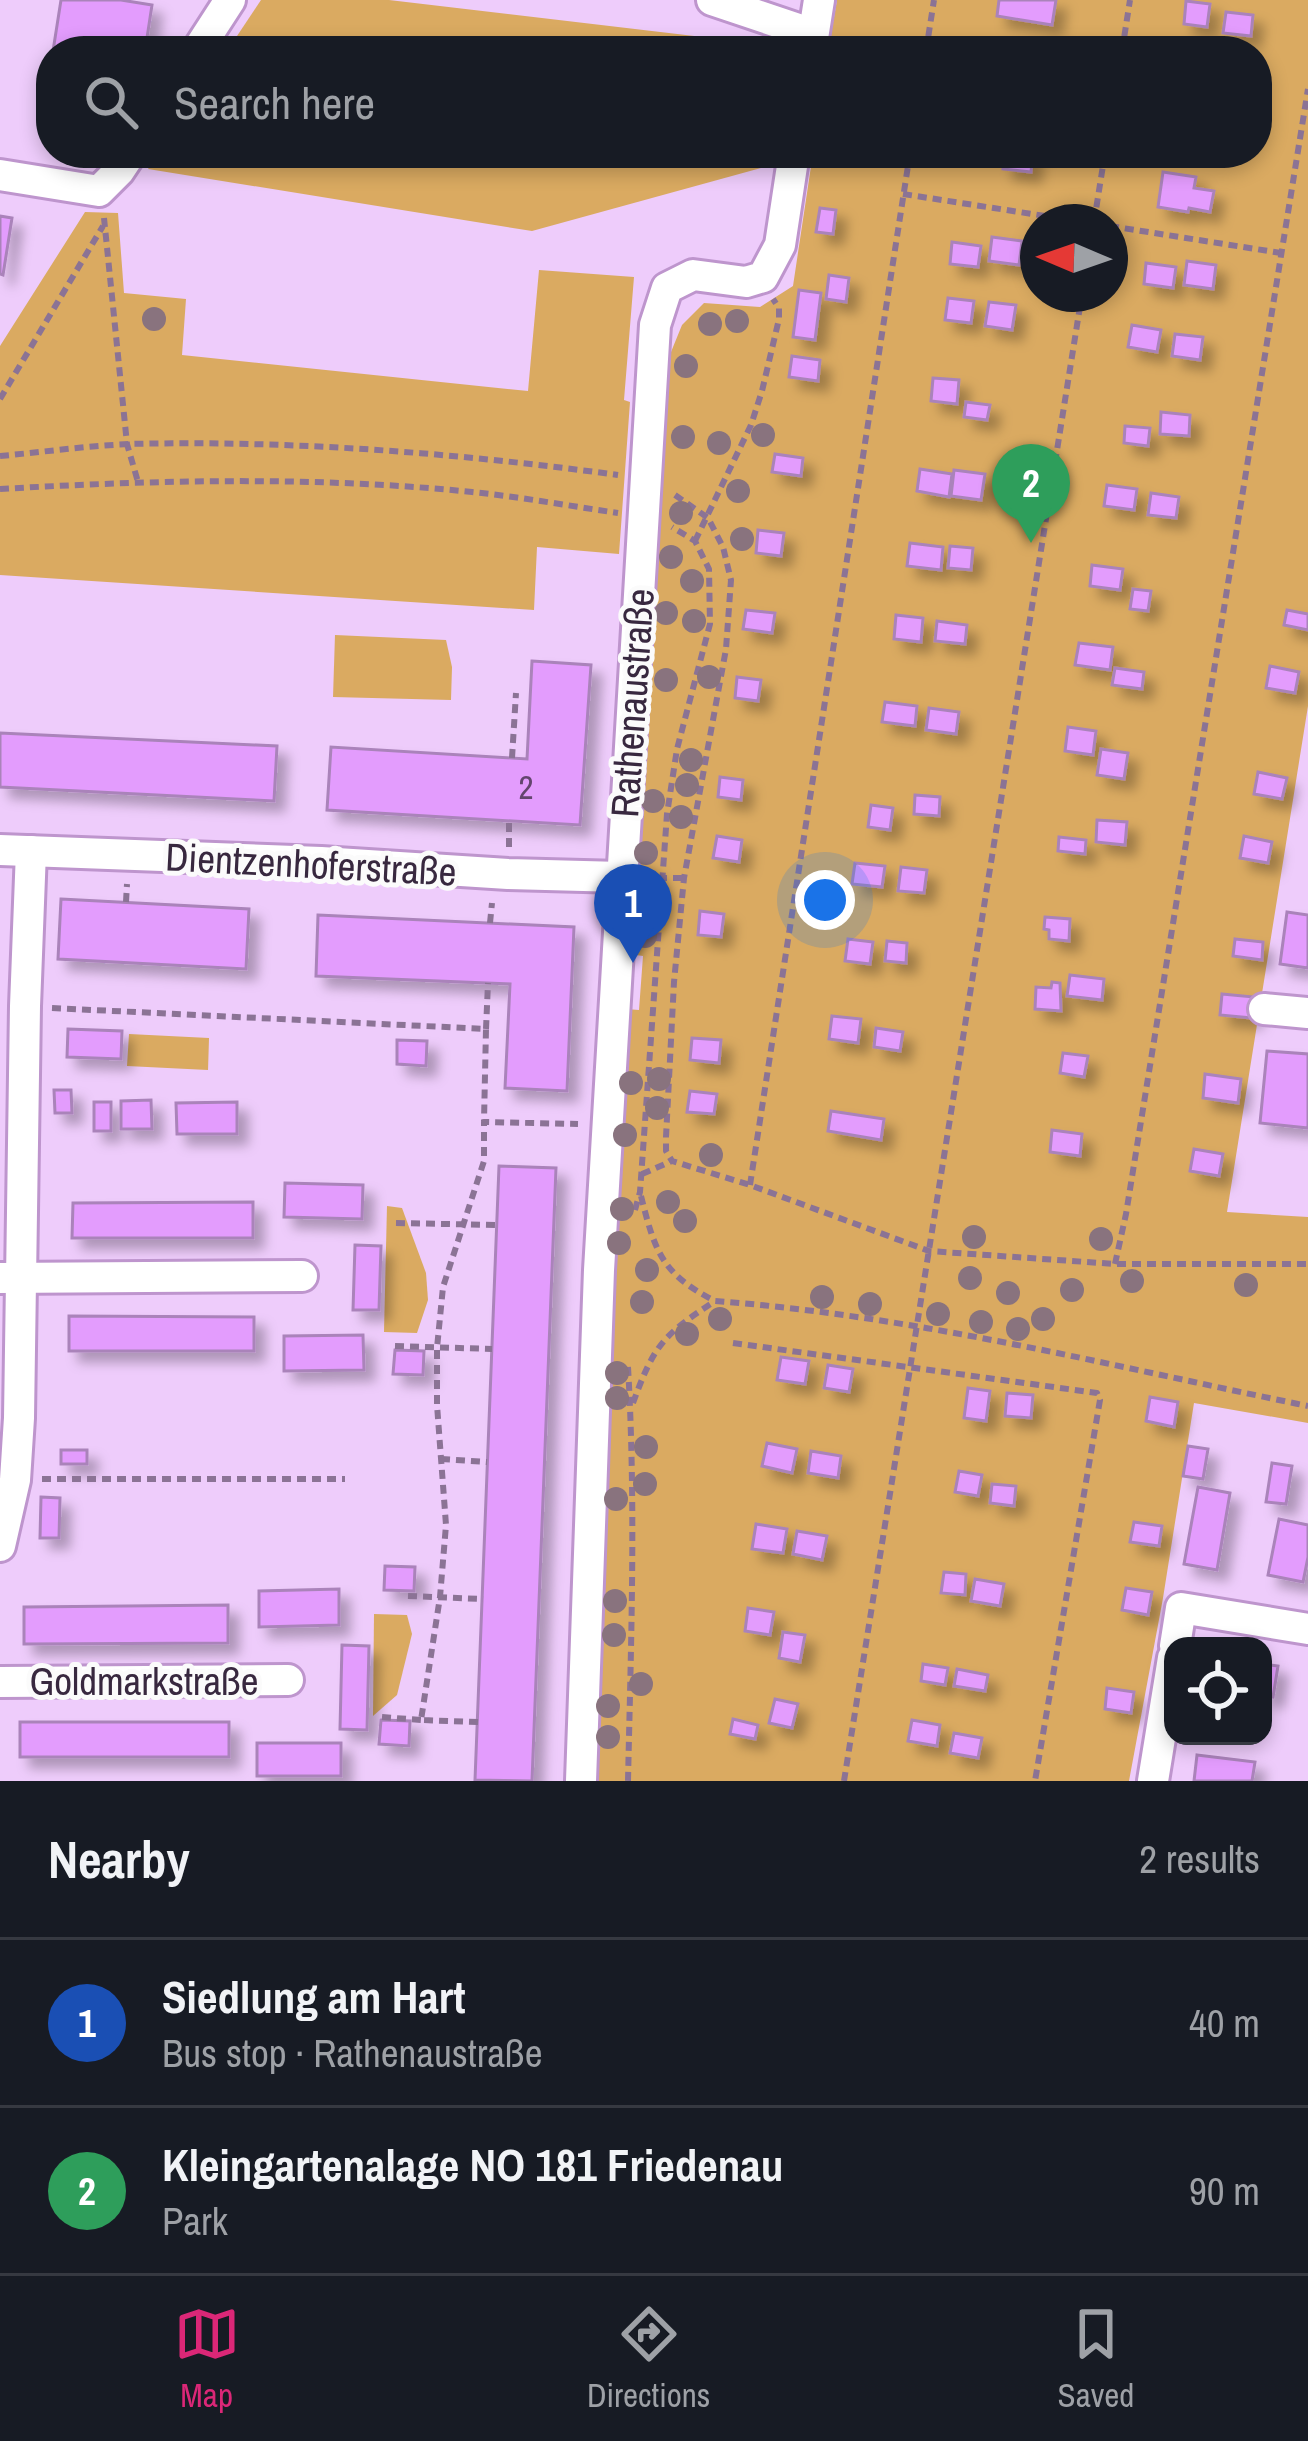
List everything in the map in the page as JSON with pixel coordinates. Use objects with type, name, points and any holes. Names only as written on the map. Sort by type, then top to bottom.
[{"type":"street","points":[[207,36],[230,0]]},
{"type":"street","points":[[712,0],[796,36]]},
{"type":"street","points":[[813,36],[819,0]]},
{"type":"street","points":[[0,175],[99,191],[121,168]]},
{"type":"street","points":[[763,277],[780,245],[792,168]]},
{"type":"street","name":"Rathenaustraße","points":[[581,1781],[598,1270],[655,325],[668,288],[694,275],[746,283],[763,277]]},
{"type":"street","points":[[0,1546],[15,1480],[20,1418],[11,1278],[25,1006],[16,850]]},
{"type":"street","name":"Dientzenhoferstraße","points":[[16,850],[621,877]]},
{"type":"street","points":[[1264,1009],[1308,1013]]},
{"type":"street","points":[[11,1278],[302,1276]]},
{"type":"street","points":[[1176,1637],[1181,1608],[1308,1629]]},
{"type":"street","name":"Goldmarkstraße","points":[[0,1682],[288,1680]]},
{"type":"street","points":[[1153,1781],[1164,1713]]},
{"type":"path","points":[[928,36],[934,0]]},
{"type":"path","points":[[1124,36],[1130,0]]},
{"type":"path","points":[[1115,1264],[1308,89]]},
{"type":"path","points":[[750,1185],[907,168]]},
{"type":"path","points":[[1097,204],[1103,168]]},
{"type":"path","points":[[99,191],[127,444],[138,482]]},
{"type":"path","points":[[903,194],[1020,212]]},
{"type":"path","points":[[0,399],[105,223]]},
{"type":"path","points":[[1128,229],[1281,253]]},
{"type":"path","points":[[695,541],[762,392],[779,319],[779,308],[763,277]]},
{"type":"path","points":[[844,1781],[1079,312]]},
{"type":"path","points":[[0,456],[127,444],[339,447],[486,458],[646,479],[708,518],[723,547],[730,580],[729,615],[685,878],[674,982],[666,1137],[672,1161]]},
{"type":"path","points":[[0,489],[138,482],[290,482],[471,492],[644,517],[695,541],[709,569],[710,624],[677,749],[667,814],[640,1192],[661,1258],[684,1285],[715,1301],[785,1306],[918,1327],[1308,1406]]},
{"type":"path","points":[[512,758],[516,693]]},
{"type":"path","points":[[662,878],[685,878]]},
{"type":"path","points":[[421,1720],[446,1525],[437,1348],[443,1287],[484,1160],[488,983]]},
{"type":"path","points":[[25,1006],[486,1029]]},
{"type":"path","points":[[484,1122],[607,1125]]},
{"type":"path","points":[[641,1174],[672,1161],[929,1250],[1115,1264],[1308,1264]]},
{"type":"path","points":[[397,1223],[497,1226]]},
{"type":"path","points":[[628,1781],[632,1407],[649,1361],[665,1337],[715,1301]]},
{"type":"path","points":[[734,1343],[1097,1393],[1100,1400],[1035,1781]]},
{"type":"path","points":[[395,1346],[492,1348]]},
{"type":"path","points":[[441,1459],[488,1462]]},
{"type":"path","points":[[15,1480],[345,1479]]},
{"type":"path","points":[[408,1596],[483,1598]]},
{"type":"path","points":[[382,1718],[478,1722]]},
{"type":"shaded area","points":[[261,0],[389,0],[693,36],[237,36]]},
{"type":"shaded area","points":[[837,0],[1308,0],[1308,706],[1227,1212],[1308,1217],[1308,1423],[1194,1403],[1129,1781],[593,1781],[626,1009],[639,1010],[643,956],[636,955],[641,869],[635,868],[671,352],[682,325],[704,303],[760,307],[793,286],[811,168],[1272,168],[1272,36],[831,36]]},
{"type":"shaded area","points":[[149,168],[761,168],[532,231]]},
{"type":"shaded area","points":[[85,212],[118,213],[124,293],[186,299],[182,355],[528,391],[539,270],[634,277],[619,554],[537,547],[534,610],[0,575],[0,346]]},
{"type":"shaded area","points":[[335,635],[446,640],[452,667],[451,700],[333,697]]},
{"type":"shaded area","points":[[129,1034],[209,1038],[208,1070],[127,1066]]},
{"type":"shaded area","points":[[387,1206],[402,1208],[426,1273],[428,1300],[417,1333],[384,1332]]},
{"type":"shaded area","points":[[374,1614],[407,1615],[412,1634],[397,1695],[373,1716]]},
{"type":"building","points":[[61,0],[152,5],[147,36],[55,36]]},
{"type":"building","points":[[999,0],[1056,0],[1052,25],[997,16]]},
{"type":"building","points":[[1186,1],[1210,4],[1207,27],[1184,24]]},
{"type":"building","points":[[1226,12],[1253,15],[1251,36],[1223,33]]},
{"type":"building","points":[[1163,172],[1196,177],[1194,188],[1214,191],[1210,212],[1158,207]]},
{"type":"building","points":[[820,208],[836,210],[833,234],[816,232]]},
{"type":"building","points":[[0,216],[12,218],[3,275],[0,274]]},
{"type":"building","points":[[992,237],[1020,241],[1019,265],[989,261]]},
{"type":"building","points":[[952,242],[981,246],[978,267],[950,264]]},
{"type":"building","points":[[1187,261],[1216,265],[1213,289],[1184,285]]},
{"type":"building","points":[[1146,263],[1176,267],[1173,288],[1144,284]]},
{"type":"building","points":[[829,275],[849,278],[846,302],[826,299]]},
{"type":"building","points":[[799,290],[821,293],[815,340],[793,337]]},
{"type":"building","points":[[948,298],[974,301],[971,323],[945,320]]},
{"type":"building","points":[[989,302],[1016,305],[1012,330],[985,326]]},
{"type":"building","points":[[1132,325],[1161,330],[1157,352],[1128,347]]},
{"type":"building","points":[[1175,334],[1203,337],[1200,360],[1172,356]]},
{"type":"building","points":[[792,356],[820,360],[818,381],[789,377]]},
{"type":"building","points":[[933,378],[959,380],[957,404],[931,401]]},
{"type":"building","points":[[966,402],[990,405],[987,420],[964,417]]},
{"type":"building","points":[[1161,412],[1190,415],[1189,436],[1160,434]]},
{"type":"building","points":[[1125,426],[1150,428],[1148,446],[1124,443]]},
{"type":"building","points":[[775,454],[803,458],[801,476],[772,472]]},
{"type":"building","points":[[920,469],[952,474],[949,497],[917,491]]},
{"type":"building","points":[[954,470],[985,474],[981,500],[951,496]]},
{"type":"building","points":[[1107,485],[1137,489],[1134,510],[1104,506]]},
{"type":"building","points":[[1151,493],[1179,497],[1176,518],[1148,515]]},
{"type":"building","points":[[758,530],[784,533],[781,556],[756,553]]},
{"type":"building","points":[[910,543],[943,547],[941,570],[907,566]]},
{"type":"building","points":[[950,546],[973,548],[971,570],[948,568]]},
{"type":"building","points":[[1092,565],[1123,569],[1120,590],[1090,586]]},
{"type":"building","points":[[1133,589],[1151,591],[1148,611],[1130,609]]},
{"type":"building","points":[[746,610],[775,613],[772,633],[743,629]]},
{"type":"building","points":[[1287,610],[1308,614],[1308,630],[1284,625]]},
{"type":"building","points":[[896,615],[923,618],[921,642],[894,639]]},
{"type":"building","points":[[937,621],[967,625],[965,644],[935,641]]},
{"type":"building","points":[[1079,643],[1113,647],[1110,670],[1075,665]]},
{"type":"building","points":[[532,661],[591,665],[580,825],[327,810],[331,747],[527,759]]},
{"type":"building","points":[[1270,666],[1299,672],[1295,693],[1266,688]]},
{"type":"building","points":[[1115,668],[1144,672],[1142,689],[1112,685]]},
{"type":"building","points":[[737,677],[761,680],[758,701],[735,698]]},
{"type":"building","points":[[885,702],[917,706],[915,726],[882,722]]},
{"type":"building","points":[[929,708],[959,712],[956,734],[926,730]]},
{"type":"building","points":[[1068,727],[1096,731],[1093,755],[1065,751]]},
{"type":"building","points":[[0,733],[277,746],[274,801],[0,787]]},
{"type":"building","points":[[1101,749],[1128,753],[1124,779],[1097,775]]},
{"type":"building","points":[[1258,772],[1287,778],[1282,799],[1254,794]]},
{"type":"building","points":[[720,777],[743,780],[741,800],[718,797]]},
{"type":"building","points":[[915,795],[940,797],[939,816],[914,814]]},
{"type":"building","points":[[871,805],[893,808],[890,830],[868,827]]},
{"type":"building","points":[[1097,820],[1127,822],[1125,845],[1096,842]]},
{"type":"building","points":[[717,836],[742,840],[739,862],[713,858]]},
{"type":"building","points":[[1244,836],[1272,842],[1268,863],[1240,858]]},
{"type":"building","points":[[1059,837],[1086,840],[1085,854],[1058,851]]},
{"type":"building","points":[[855,863],[885,866],[882,887],[852,884]]},
{"type":"building","points":[[901,867],[927,870],[924,893],[898,891]]},
{"type":"building","points":[[61,899],[249,909],[246,969],[58,959]]},
{"type":"building","points":[[700,911],[724,914],[721,937],[698,935]]},
{"type":"building","points":[[1287,912],[1308,915],[1308,968],[1280,964]]},
{"type":"building","points":[[318,915],[574,927],[567,1091],[505,1088],[510,984],[316,976]]},
{"type":"building","points":[[1045,917],[1070,919],[1069,941],[1049,939]]},
{"type":"building","points":[[848,939],[873,942],[870,964],[845,961]]},
{"type":"building","points":[[1235,939],[1263,942],[1262,960],[1233,956]]},
{"type":"building","points":[[887,941],[907,943],[906,963],[885,961]]},
{"type":"building","points":[[1070,975],[1104,979],[1102,1000],[1067,996]]},
{"type":"building","points":[[1052,982],[1060,983],[1061,1011],[1035,1009],[1036,987],[1051,988]]},
{"type":"building","points":[[1222,994],[1254,997],[1252,1018],[1220,1015]]},
{"type":"building","points":[[832,1016],[861,1019],[858,1043],[829,1039]]},
{"type":"building","points":[[876,1028],[903,1032],[900,1051],[874,1047]]},
{"type":"building","points":[[68,1029],[122,1031],[121,1059],[67,1057]]},
{"type":"building","points":[[692,1038],[721,1040],[719,1063],[690,1060]]},
{"type":"building","points":[[397,1040],[427,1041],[426,1066],[397,1064]]},
{"type":"building","points":[[1267,1051],[1308,1054],[1308,1128],[1260,1123]]},
{"type":"building","points":[[1063,1053],[1088,1056],[1084,1077],[1060,1073]]},
{"type":"building","points":[[1205,1074],[1241,1079],[1238,1103],[1203,1098]]},
{"type":"building","points":[[54,1090],[71,1090],[72,1113],[55,1113]]},
{"type":"building","points":[[690,1091],[717,1094],[714,1114],[687,1112]]},
{"type":"building","points":[[151,1100],[152,1129],[121,1129],[121,1101]]},
{"type":"building","points":[[94,1102],[111,1102],[111,1131],[94,1131]]},
{"type":"building","points":[[237,1102],[237,1134],[177,1134],[176,1103]]},
{"type":"building","points":[[831,1111],[884,1119],[881,1140],[828,1131]]},
{"type":"building","points":[[1052,1130],[1082,1134],[1080,1156],[1050,1152]]},
{"type":"building","points":[[1194,1149],[1223,1154],[1219,1176],[1190,1171]]},
{"type":"building","points":[[499,1166],[556,1168],[532,1781],[475,1780]]},
{"type":"building","points":[[285,1183],[363,1185],[362,1219],[284,1217]]},
{"type":"building","points":[[253,1202],[253,1238],[72,1238],[73,1203]]},
{"type":"building","points":[[355,1245],[381,1246],[379,1310],[353,1310]]},
{"type":"building","points":[[69,1316],[254,1317],[254,1351],[69,1351]]},
{"type":"building","points":[[363,1335],[364,1370],[284,1371],[284,1336]]},
{"type":"building","points":[[395,1350],[424,1351],[423,1375],[393,1374]]},
{"type":"building","points":[[781,1357],[809,1361],[805,1384],[777,1380]]},
{"type":"building","points":[[828,1365],[853,1369],[849,1392],[824,1388]]},
{"type":"building","points":[[968,1388],[990,1391],[986,1421],[964,1418]]},
{"type":"building","points":[[1007,1393],[1033,1395],[1031,1418],[1005,1416]]},
{"type":"building","points":[[1150,1397],[1178,1402],[1174,1427],[1146,1421]]},
{"type":"building","points":[[767,1443],[797,1449],[792,1473],[762,1466]]},
{"type":"building","points":[[1188,1446],[1208,1449],[1203,1479],[1183,1476]]},
{"type":"building","points":[[61,1450],[87,1450],[87,1464],[61,1464]]},
{"type":"building","points":[[811,1451],[841,1456],[838,1478],[808,1473]]},
{"type":"building","points":[[1272,1463],[1292,1466],[1286,1504],[1266,1502]]},
{"type":"building","points":[[959,1471],[982,1475],[978,1496],[955,1492]]},
{"type":"building","points":[[992,1484],[1016,1486],[1014,1506],[990,1503]]},
{"type":"building","points":[[1198,1487],[1230,1493],[1217,1570],[1184,1564]]},
{"type":"building","points":[[41,1497],[60,1498],[59,1538],[40,1538]]},
{"type":"building","points":[[1279,1519],[1308,1525],[1303,1582],[1268,1575]]},
{"type":"building","points":[[1134,1522],[1162,1526],[1159,1546],[1130,1542]]},
{"type":"building","points":[[756,1524],[787,1529],[783,1553],[752,1549]]},
{"type":"building","points":[[797,1531],[827,1536],[822,1560],[793,1554]]},
{"type":"building","points":[[385,1566],[415,1567],[414,1591],[384,1590]]},
{"type":"building","points":[[944,1572],[966,1574],[965,1595],[941,1593]]},
{"type":"building","points":[[975,1579],[1004,1584],[1000,1606],[971,1601]]},
{"type":"building","points":[[1126,1588],[1152,1592],[1148,1615],[1122,1610]]},
{"type":"building","points":[[339,1589],[339,1625],[259,1627],[259,1591]]},
{"type":"building","points":[[228,1605],[228,1643],[24,1644],[24,1607]]},
{"type":"building","points":[[748,1608],[774,1612],[770,1635],[745,1631]]},
{"type":"building","points":[[783,1632],[805,1635],[800,1662],[779,1658]]},
{"type":"building","points":[[342,1645],[369,1646],[367,1730],[340,1729]]},
{"type":"building","points":[[923,1664],[948,1668],[945,1685],[921,1681]]},
{"type":"building","points":[[1272,1665],[1278,1666],[1272,1697]]},
{"type":"building","points":[[957,1669],[988,1675],[985,1691],[954,1686]]},
{"type":"building","points":[[1107,1688],[1134,1692],[1131,1713],[1105,1709]]},
{"type":"building","points":[[775,1699],[798,1704],[792,1728],[769,1723]]},
{"type":"building","points":[[733,1719],[758,1725],[755,1739],[730,1734]]},
{"type":"building","points":[[381,1720],[410,1721],[409,1746],[379,1744]]},
{"type":"building","points":[[912,1720],[940,1725],[937,1746],[908,1741]]},
{"type":"building","points":[[20,1722],[229,1722],[229,1757],[20,1757]]},
{"type":"building","points":[[954,1733],[982,1738],[978,1758],[950,1753]]},
{"type":"building","points":[[257,1743],[341,1743],[341,1776],[257,1776]]},
{"type":"building","points":[[1197,1755],[1255,1762],[1252,1781],[1194,1781]]},
{"type":"place","name":"Kleingartenalage NO 181 Friedenau","points":[[1031,543]]},
{"type":"place","name":"Siedlung am Hart","points":[[633,963]]}]
